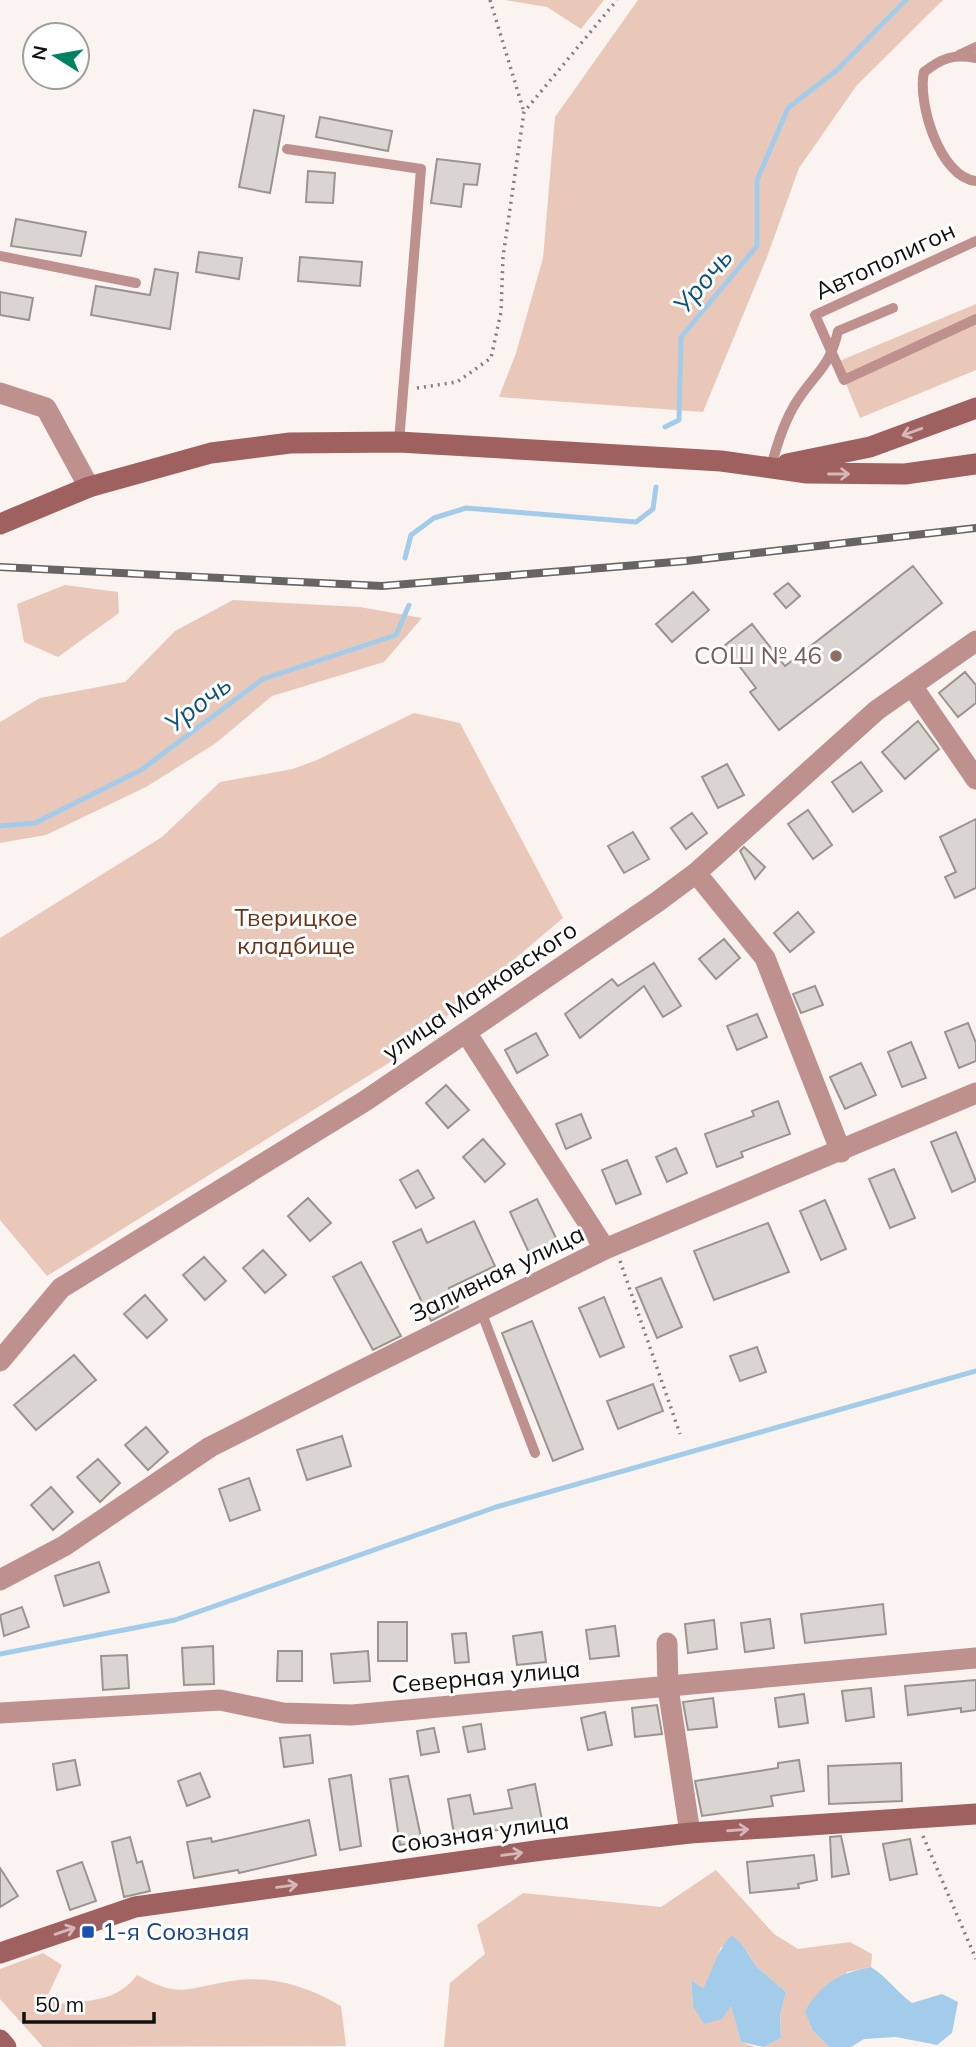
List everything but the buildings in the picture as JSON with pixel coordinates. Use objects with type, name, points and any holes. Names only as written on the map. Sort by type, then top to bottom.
[{"type":"main road","points":[[771,467],[870,447],[975,413]]},
{"type":"main road","points":[[0,524],[89,487],[211,453],[290,443],[399,442],[771,467],[807,474],[905,474],[976,464]]},
{"type":"main road","name":"Союзная улица","points":[[0,1953],[135,1907],[542,1850],[690,1833],[976,1814]]},
{"type":"main road","points":[[0,2040],[6,2047]]},
{"type":"street","points":[[0,393],[46,408],[89,487]]},
{"type":"street","name":"улица Маяковского","points":[[0,1361],[61,1288],[342,1116],[467,1034],[696,873],[877,710],[976,642]]},
{"type":"street","points":[[912,686],[976,779]]},
{"type":"street","points":[[696,873],[765,957],[841,1153]]},
{"type":"street","points":[[467,1034],[610,1248]]},
{"type":"street","name":"Заливная улица","points":[[0,1580],[64,1546],[210,1447],[481,1311],[610,1248],[841,1153],[976,1093]]},
{"type":"street","points":[[667,1643],[668,1688],[690,1833]]},
{"type":"street","name":"Северная улица","points":[[0,1713],[220,1700],[282,1713],[352,1715],[976,1658]]},
{"type":"lane","points":[[976,47],[941,59],[924,72],[923,104],[936,142],[952,167],[969,180],[976,180]]},
{"type":"lane","points":[[959,55],[976,58]]},
{"type":"lane","points":[[288,149],[421,169],[399,442]]},
{"type":"lane","name":"Автополигон","points":[[976,241],[815,315],[844,380],[976,319]]},
{"type":"lane","points":[[0,256],[136,283]]},
{"type":"lane","points":[[771,467],[781,433],[797,401],[833,355],[838,331],[893,308]]},
{"type":"lane","points":[[481,1311],[535,1452]]},
{"type":"path","points":[[405,390],[457,382],[491,358],[501,312],[503,257],[524,112],[490,0]]},
{"type":"path","points":[[524,112],[617,0]]},
{"type":"path","points":[[610,1248],[680,1434]]},
{"type":"path","points":[[914,1818],[976,1959]]},
{"type":"green space","points":[[505,0],[604,0],[581,29],[547,7]]},
{"type":"green space","points":[[638,0],[943,0],[857,85],[799,168],[767,257],[703,412],[499,397],[516,353],[543,258],[555,117]]},
{"type":"green space","points":[[976,304],[976,370],[860,418],[837,362]]},
{"type":"green space","points":[[65,585],[118,592],[119,613],[58,657],[24,642],[17,604]]},
{"type":"green space","points":[[233,600],[360,607],[422,618],[384,662],[272,696],[216,743],[146,787],[46,835],[0,843],[0,722],[40,698],[125,682],[175,631]]},
{"type":"green space","name":"Тверицкое кладбище","points":[[414,713],[460,723],[563,918],[400,1056],[47,1276],[0,1220],[0,938],[162,837],[220,782],[293,769]]},
{"type":"green space","points":[[716,1870],[774,1934],[798,1949],[850,1942],[872,1954],[871,1967],[847,1972],[813,2031],[829,2047],[764,2047],[781,2038],[780,2016],[786,1992],[756,1966],[743,1946],[721,1947],[703,1988],[691,1980],[693,2006],[731,2005],[741,2042],[755,2047],[444,2047],[450,1983],[485,1954],[477,1925],[523,1893],[661,1907]]},
{"type":"green space","points":[[43,1953],[62,1965],[48,1995],[59,2004],[112,1995],[137,1975],[164,1987],[184,1990],[231,1981],[274,1981],[302,1988],[341,2006],[346,2046],[43,2047],[0,1999],[0,1969]]},
{"type":"water","points":[[732,1935],[756,1966],[786,1992],[780,2016],[781,2038],[764,2047],[741,2042],[731,2006],[722,2019],[704,2024],[693,2006],[691,1980],[703,1988],[719,1954]]},
{"type":"water","points":[[871,1967],[912,2003],[942,1994],[958,2002],[952,2033],[937,2045],[896,2037],[864,2039],[851,2047],[829,2047],[813,2031],[805,2011],[818,1993],[832,1981],[850,1972]]},
{"type":"waterway","name":"Урочь","points":[[665,427],[679,420],[681,337],[757,246],[757,180],[788,108],[837,70],[906,0]]},
{"type":"waterway","name":"Урочь","points":[[405,558],[411,535],[434,518],[466,508],[636,522],[653,509],[656,487]]},
{"type":"waterway","name":"Урочь","points":[[0,826],[35,823],[141,770],[263,679],[396,635],[409,605]]},
{"type":"waterway","points":[[0,1654],[175,1620],[496,1507],[976,1371]]},
{"type":"railway","points":[[0,567],[382,586],[686,561],[976,528]]},
{"type":"place","name":"СОШ № 46","points":[[836,656]]},
{"type":"place","name":"1-я Союзная","points":[[88,1932]]}]
